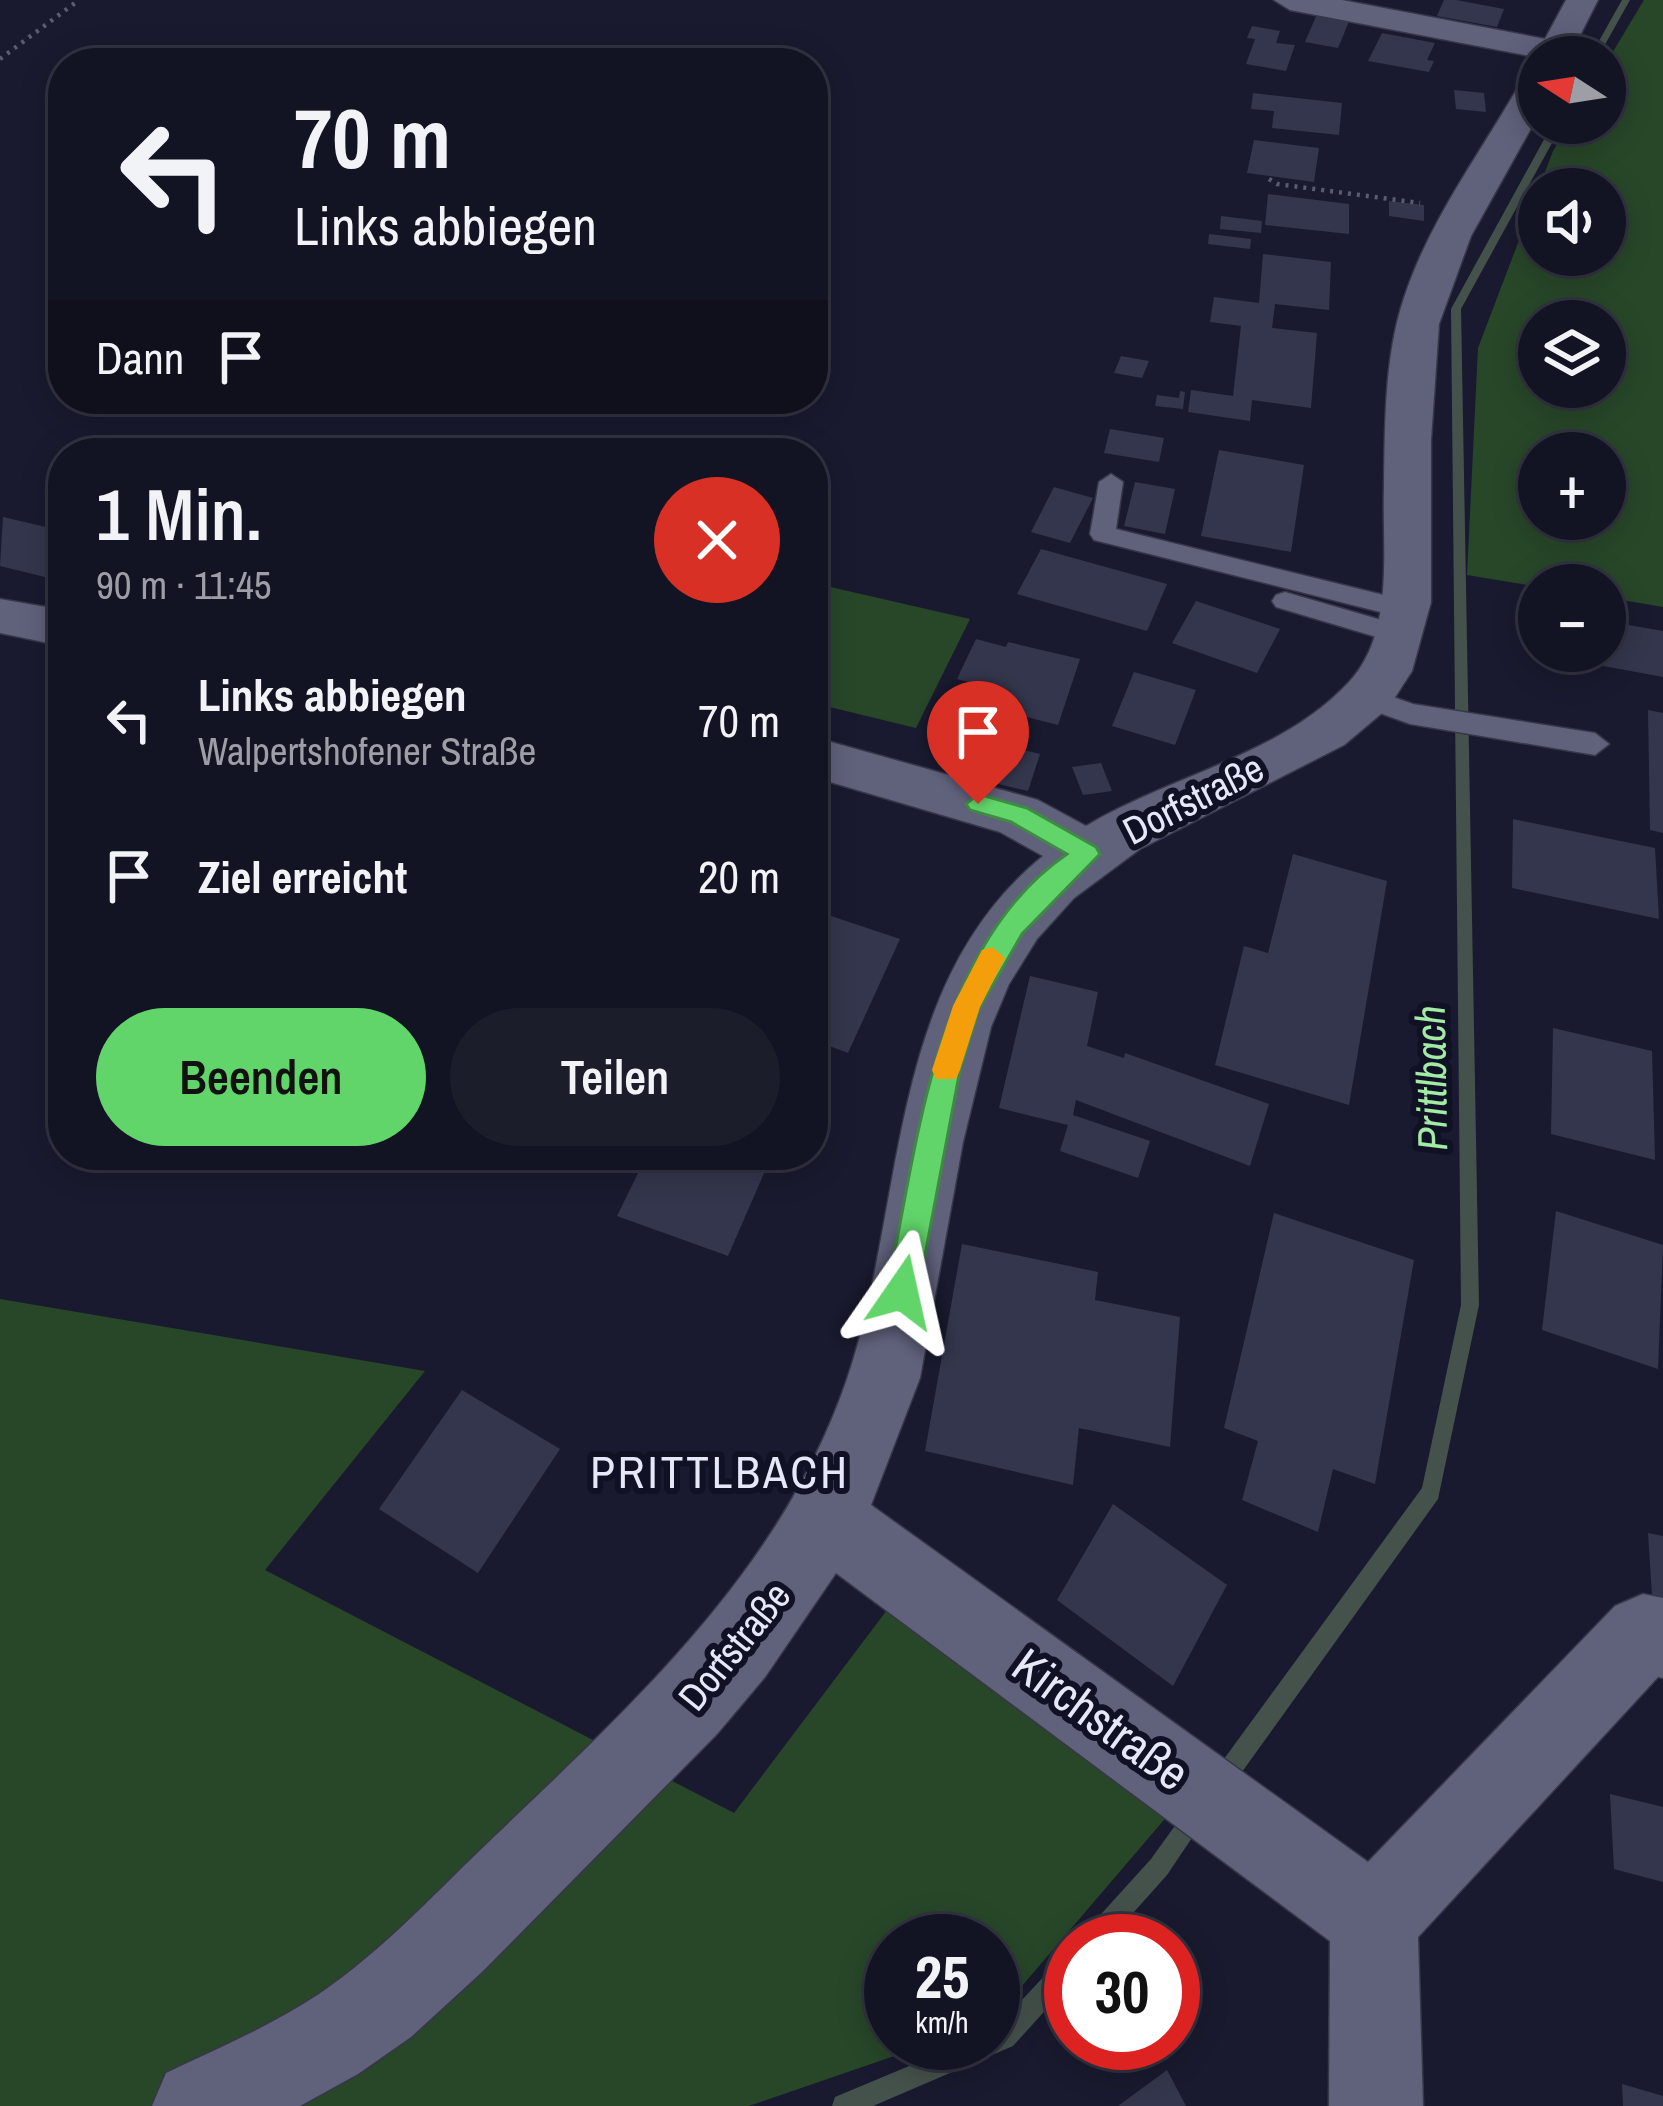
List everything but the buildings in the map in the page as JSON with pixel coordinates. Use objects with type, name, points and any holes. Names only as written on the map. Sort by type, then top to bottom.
[{"type":"street","points":[[1290,0],[1518,55]]},
{"type":"street","name":"Dorfstraße","points":[[1563,36],[1582,0]]},
{"type":"street","name":"Dorfstraße","points":[[200,2106],[330,2040],[423,1967],[698,1697],[770,1612],[827,1519],[860,1450],[886,1370],[946,1070],[967,1006],[1012,926],[1049,884],[1087,854],[1138,823],[1299,746],[1340,720],[1386,671],[1402,622],[1408,433],[1422,304],[1518,122]]},
{"type":"street","points":[[0,616],[48,625]]},
{"type":"street","points":[[828,761],[1018,815],[1087,854]]},
{"type":"street","name":"Kirchstraße","points":[[827,1519],[1374,1920]]},
{"type":"street","points":[[1376,2106],[1374,1920],[1643,1634],[1663,1638]]},
{"type":"lane","points":[[1111,482],[1103,534],[1402,622]]},
{"type":"lane","points":[[1173,569],[1402,622]]},
{"type":"lane","points":[[1365,697],[1410,714],[1594,744]]},
{"type":"path","points":[[0,58],[80,0]]},
{"type":"path","points":[[1269,179],[1277,184],[1426,203]]},
{"type":"green space","points":[[1644,0],[1663,0],[1663,607],[1626,601],[1626,564],[1518,564],[1518,584],[1467,575],[1478,348],[1518,243],[1518,276],[1626,276],[1626,168],[1547,168],[1557,144],[1626,144],[1622,36]]},
{"type":"green space","points":[[828,586],[970,619],[916,728],[828,707]]},
{"type":"green space","points":[[0,1299],[425,1371],[265,1570],[734,1813],[887,1610],[1169,1814],[1084,1914],[1044,1914],[1044,1960],[1020,1988],[1020,1914],[864,1914],[864,2066],[749,2106],[0,2106]]},
{"type":"waterway","name":"Prittlbach","points":[[1606,36],[1626,0]]},
{"type":"waterway","name":"Prittlbach","points":[[1221,1782],[1431,1492],[1470,1305],[1456,309],[1546,144]]},
{"type":"waterway","name":"Prittlbach","points":[[1116,1914],[1195,1817]]},
{"type":"waterway","name":"Prittlbach","points":[[844,2106],[1005,2038],[1044,1994]]},
{"type":"slow traffic","points":[[946,1070],[967,1006],[992,958]]},
{"type":"district","name":"PRITTLBACH","points":[[720,1472]]},
{"type":"route","points":[[902,1292],[946,1070],[967,1006],[1012,926],[1063,870],[1087,854],[1018,815],[978,804]]}]
